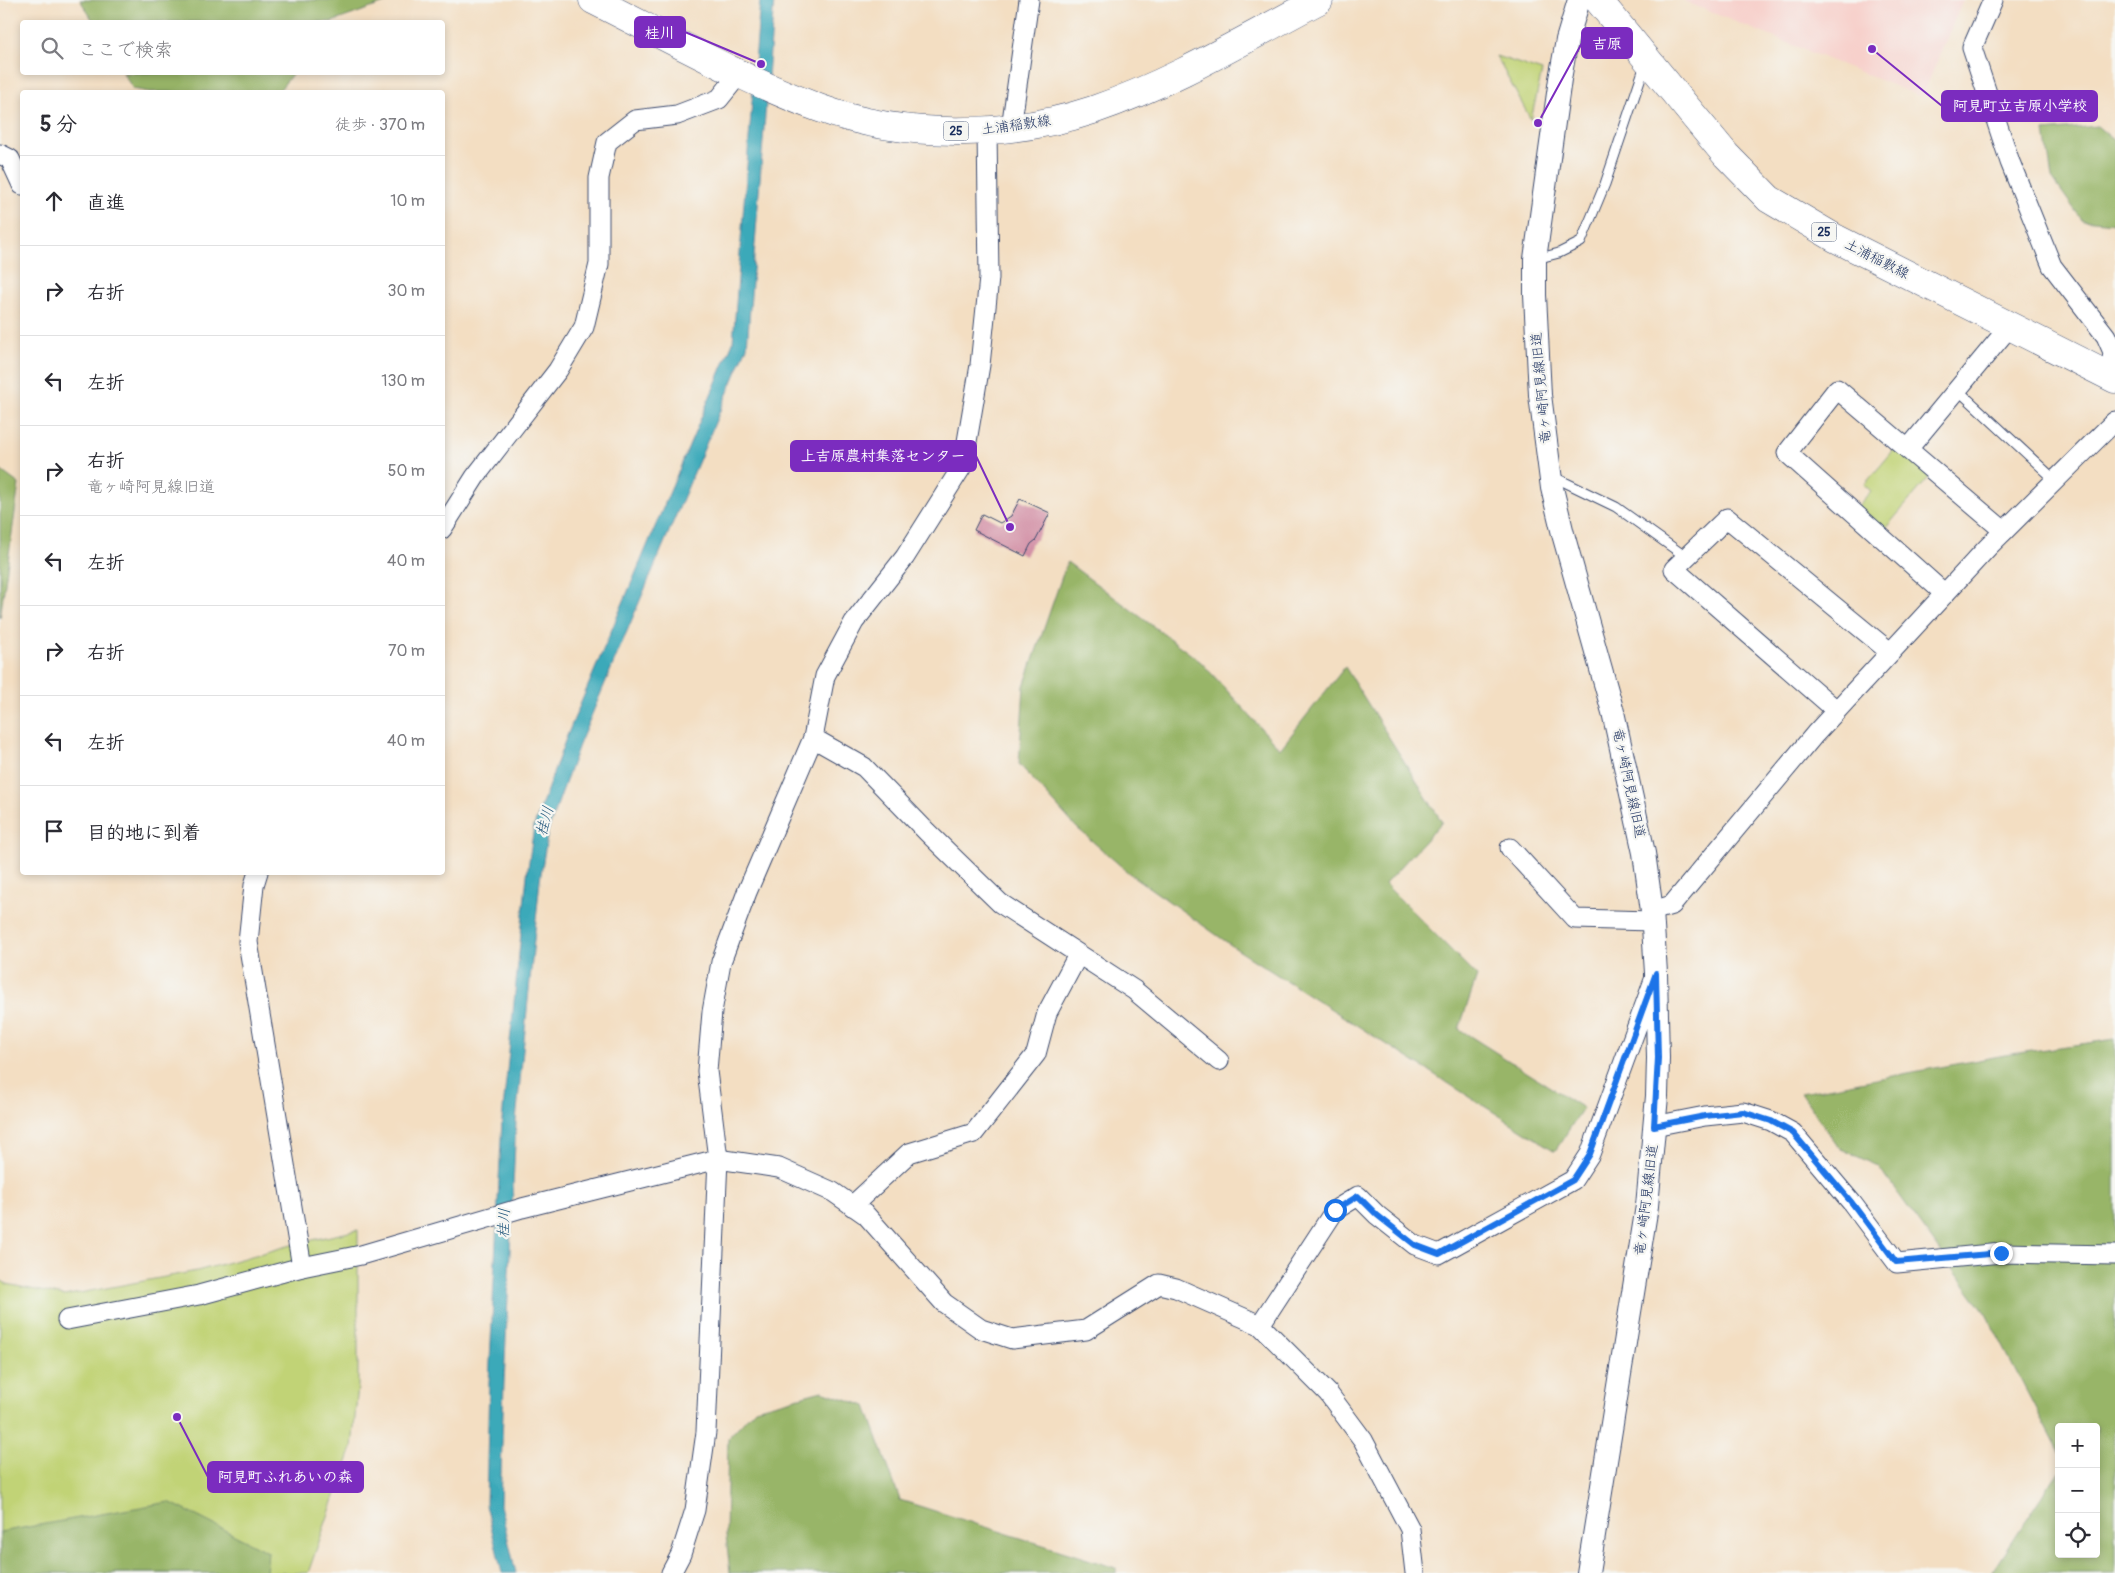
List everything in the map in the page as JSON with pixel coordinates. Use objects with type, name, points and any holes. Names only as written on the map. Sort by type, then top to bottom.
[{"type":"main road","name":"土浦稲敷線","points":[[593,0],[740,73],[821,109],[901,128],[999,129],[1092,110],[1139,93],[1319,0]]},
{"type":"main road","name":"土浦稲敷線","points":[[1598,0],[1648,58],[1726,155],[1769,199],[1835,238],[2113,378]]},
{"type":"street","points":[[671,1573],[682,1554],[695,1510],[706,1432],[718,1159],[707,1071],[712,1012],[722,962],[747,892],[813,738],[825,676],[854,622],[905,557],[963,466],[980,365],[989,278],[999,129],[1029,0]]},
{"type":"street","name":"竜ヶ崎阿見線旧道","points":[[1579,0],[1567,40],[1560,79],[1535,259],[1539,378],[1550,474],[1563,534],[1616,721],[1635,805],[1652,916],[1656,973],[1658,1058],[1647,1206],[1588,1573]]},
{"type":"street","points":[[1993,0],[1972,48],[2010,162],[2052,266],[2106,336],[2113,352],[2113,378]]},
{"type":"street","points":[[445,524],[475,477],[558,370],[584,326],[600,264],[599,178],[607,142],[635,120],[677,115],[719,99],[740,73]]},
{"type":"street","points":[[0,154],[10,159],[20,181]]},
{"type":"street","points":[[1908,449],[2010,326]]},
{"type":"street","points":[[1945,594],[1787,453],[1837,389],[2004,531]]},
{"type":"street","points":[[1510,848],[1575,919],[1652,916],[1672,905],[1836,710],[2004,531],[2115,421]]},
{"type":"street","points":[[1836,710],[1674,569],[1727,518],[1890,652]]},
{"type":"street","points":[[813,738],[864,766],[927,832],[1000,903],[1134,990],[1219,1061]]},
{"type":"street","points":[[257,875],[254,885],[248,942],[302,1267]]},
{"type":"street","points":[[852,1206],[909,1153],[974,1133],[1036,1054],[1047,1013],[1078,955]]},
{"type":"street","points":[[1260,1325],[1335,1210],[1358,1196],[1377,1215],[1415,1245],[1439,1254],[1573,1180],[1590,1154],[1656,973]]},
{"type":"street","points":[[1654,1126],[1705,1116],[1743,1112],[1771,1121],[1793,1133],[1852,1203],[1896,1262],[2001,1253],[2115,1255]]},
{"type":"street","points":[[67,1320],[199,1295],[302,1267],[360,1255],[522,1208],[718,1159],[779,1168],[834,1192],[866,1216],[944,1303],[981,1329],[1012,1339],[1086,1330],[1159,1284],[1176,1288],[1260,1325],[1328,1394],[1363,1440],[1410,1529],[1415,1573]]},
{"type":"lane","points":[[1535,259],[1560,253],[1581,242],[1605,184],[1648,58]]},
{"type":"lane","points":[[1958,390],[2056,480]]},
{"type":"lane","points":[[1550,474],[1616,507],[1686,557]]},
{"type":"shaded area","points":[[1681,0],[1963,0],[1922,97]]},
{"type":"green space","points":[[80,0],[393,0],[338,20],[93,20]]},
{"type":"green space","points":[[1496,56],[1542,71],[1531,120]]},
{"type":"green space","points":[[124,75],[291,75],[280,90],[133,89]]},
{"type":"green space","points":[[2097,126],[2115,141],[2115,223],[2082,220],[2052,178],[2045,131]]},
{"type":"green space","points":[[1898,445],[1932,474],[1884,530],[1856,508],[1871,491],[1864,485]]},
{"type":"green space","points":[[0,470],[19,484],[0,618]]},
{"type":"green space","points":[[1067,562],[1201,662],[1280,749],[1345,667],[1442,822],[1385,884],[1477,976],[1459,1029],[1583,1108],[1555,1151],[1238,950],[1130,874],[1076,827],[1019,764],[1024,686]]},
{"type":"green space","points":[[2115,1039],[2115,1573],[1992,1573],[2055,1477],[2055,1558],[2100,1558],[2100,1423],[2055,1423],[2055,1445],[1986,1314],[1878,1166],[1839,1148],[1801,1093],[2005,1055]]},
{"type":"green space","points":[[358,1230],[358,1386],[352,1448],[308,1573],[0,1573],[0,1280],[7,1284],[64,1296],[197,1271],[299,1243]]},
{"type":"green space","points":[[822,1391],[866,1406],[900,1500],[1116,1568],[1116,1573],[730,1573],[726,1535],[728,1438],[755,1409]]},
{"type":"green space","points":[[169,1502],[268,1552],[266,1573],[0,1573],[0,1532]]},
{"type":"water","points":[[760,0],[774,0],[747,347],[579,745],[548,831],[540,880],[516,1121],[500,1505],[516,1573],[502,1573],[486,1505],[489,1382],[502,1120],[527,875],[534,826],[566,738],[733,342]]},
{"type":"building","points":[[1020,499],[1050,513],[1025,556],[974,530],[982,514],[1000,523],[1011,516]]},
{"type":"place","name":"阿見町立吉原小学校","points":[[1872,49]]},
{"type":"place","name":"桂川","points":[[761,64]]},
{"type":"place","name":"吉原","points":[[1538,123]]},
{"type":"place","name":"上吉原農村集落センター","points":[[1010,527]]},
{"type":"place","name":"阿見町ふれあいの森","points":[[177,1417]]},
{"type":"route","points":[[1335,1210],[1358,1196],[1377,1215],[1415,1245],[1439,1254],[1573,1180],[1590,1154],[1656,973],[1658,1058],[1654,1126],[1705,1116],[1743,1112],[1771,1121],[1793,1133],[1852,1203],[1896,1262],[2001,1253]]}]
